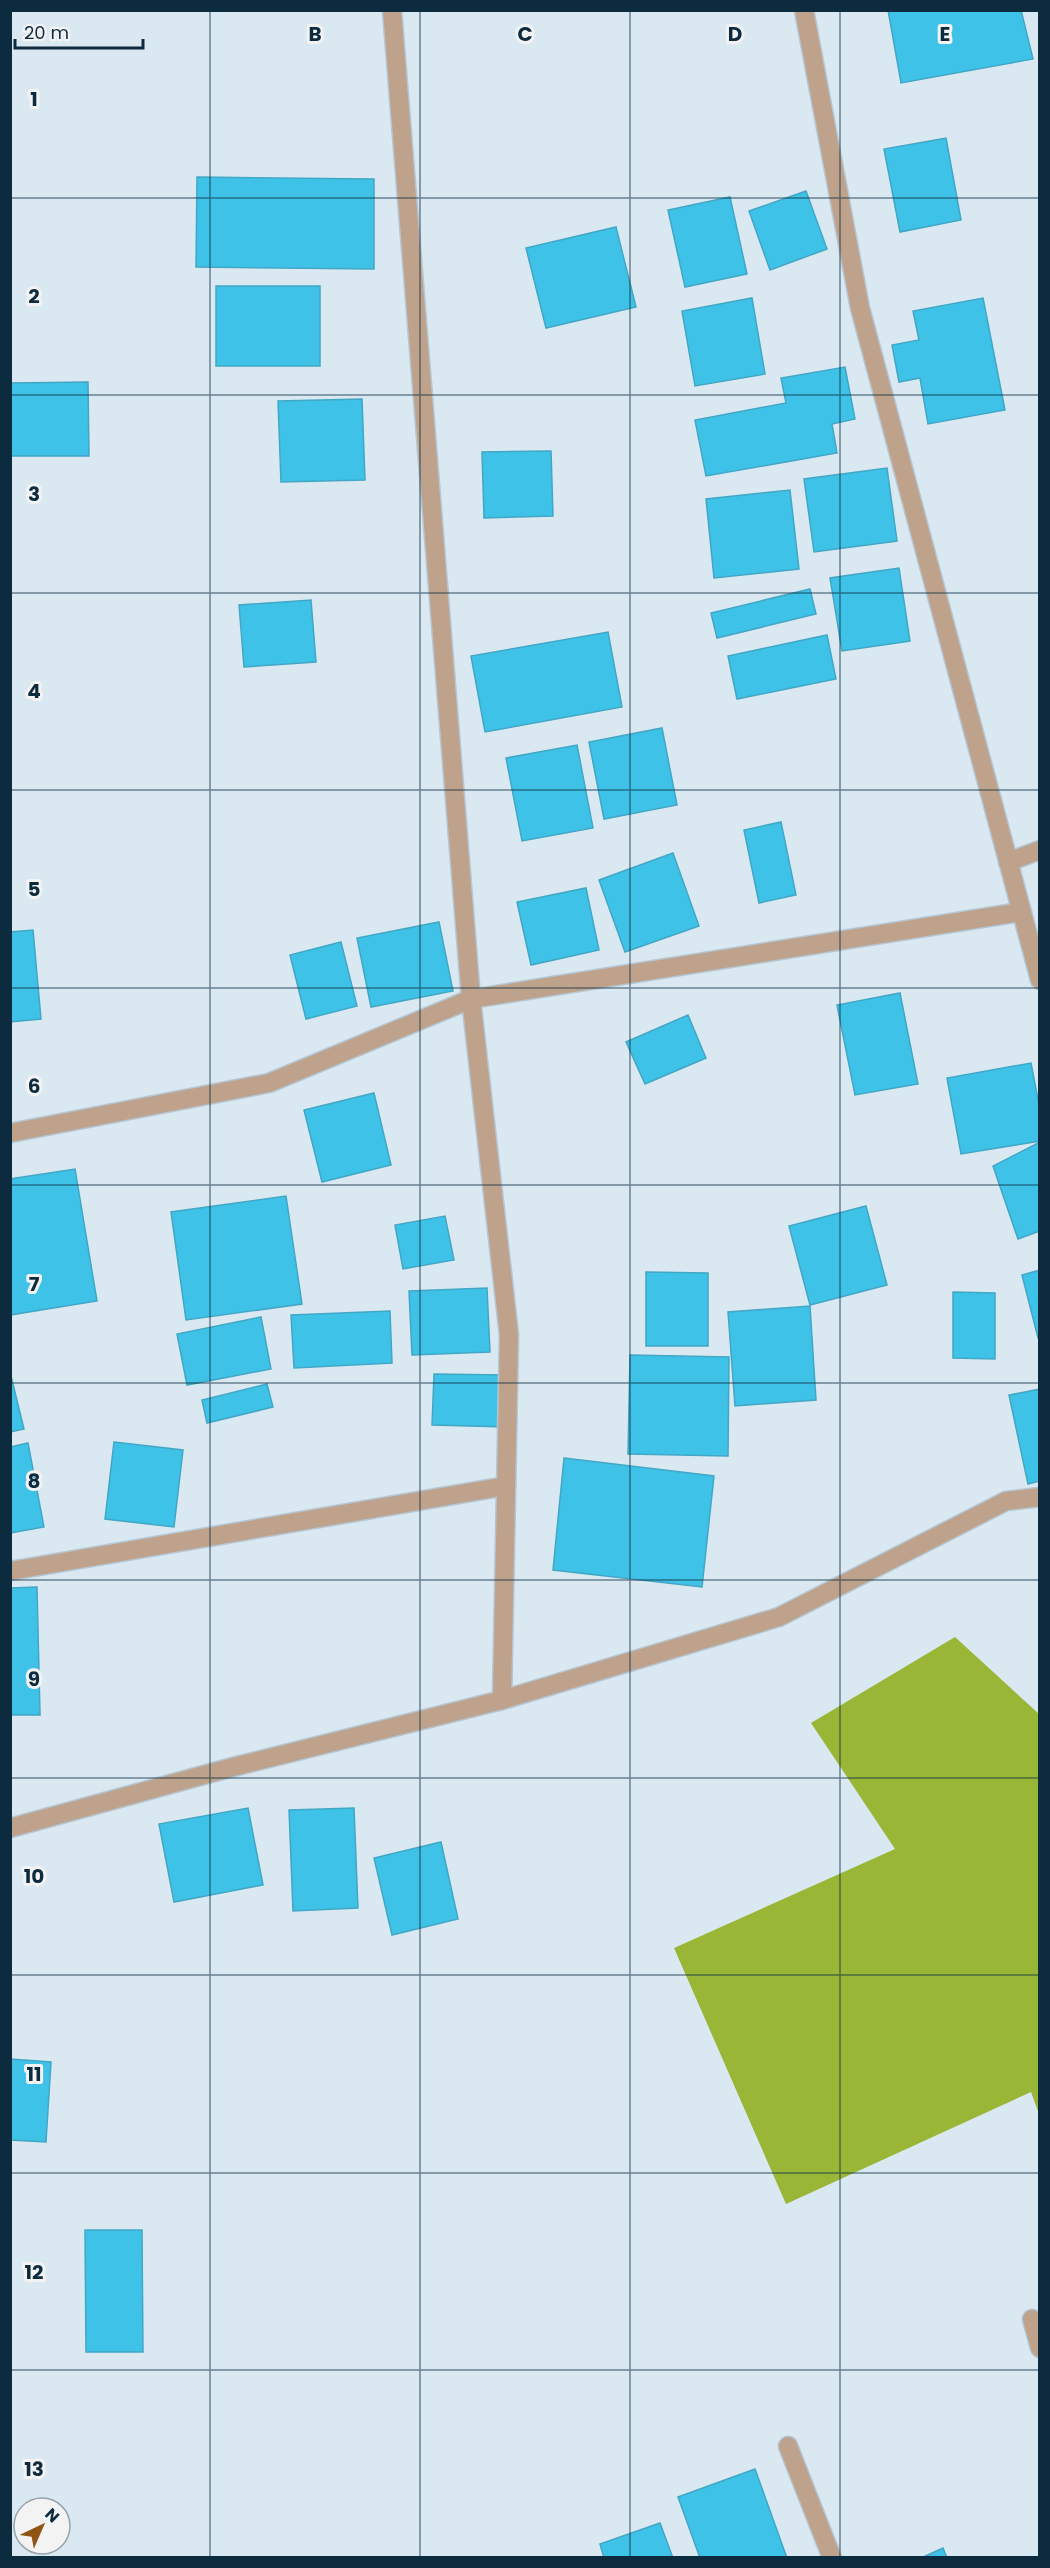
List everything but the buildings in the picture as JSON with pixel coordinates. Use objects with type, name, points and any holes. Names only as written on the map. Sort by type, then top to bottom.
[{"type":"street","points":[[392,10],[471,999],[508,1335],[502,1700]]},
{"type":"street","points":[[804,10],[860,308],[1040,981]]},
{"type":"street","points":[[1008,862],[1040,850]]},
{"type":"street","points":[[10,1133],[269,1083],[471,999],[1021,912]]},
{"type":"street","points":[[10,1571],[506,1486]]},
{"type":"street","points":[[10,1828],[233,1767],[502,1700],[779,1617],[1006,1501],[1040,1497]]},
{"type":"street","points":[[1032,2319],[1040,2348]]},
{"type":"street","points":[[788,2446],[832,2558]]},
{"type":"green space","points":[[955,1637],[1039,1714],[1039,2114],[1031,2092],[786,2204],[674,1948],[895,1849],[811,1723]]}]
